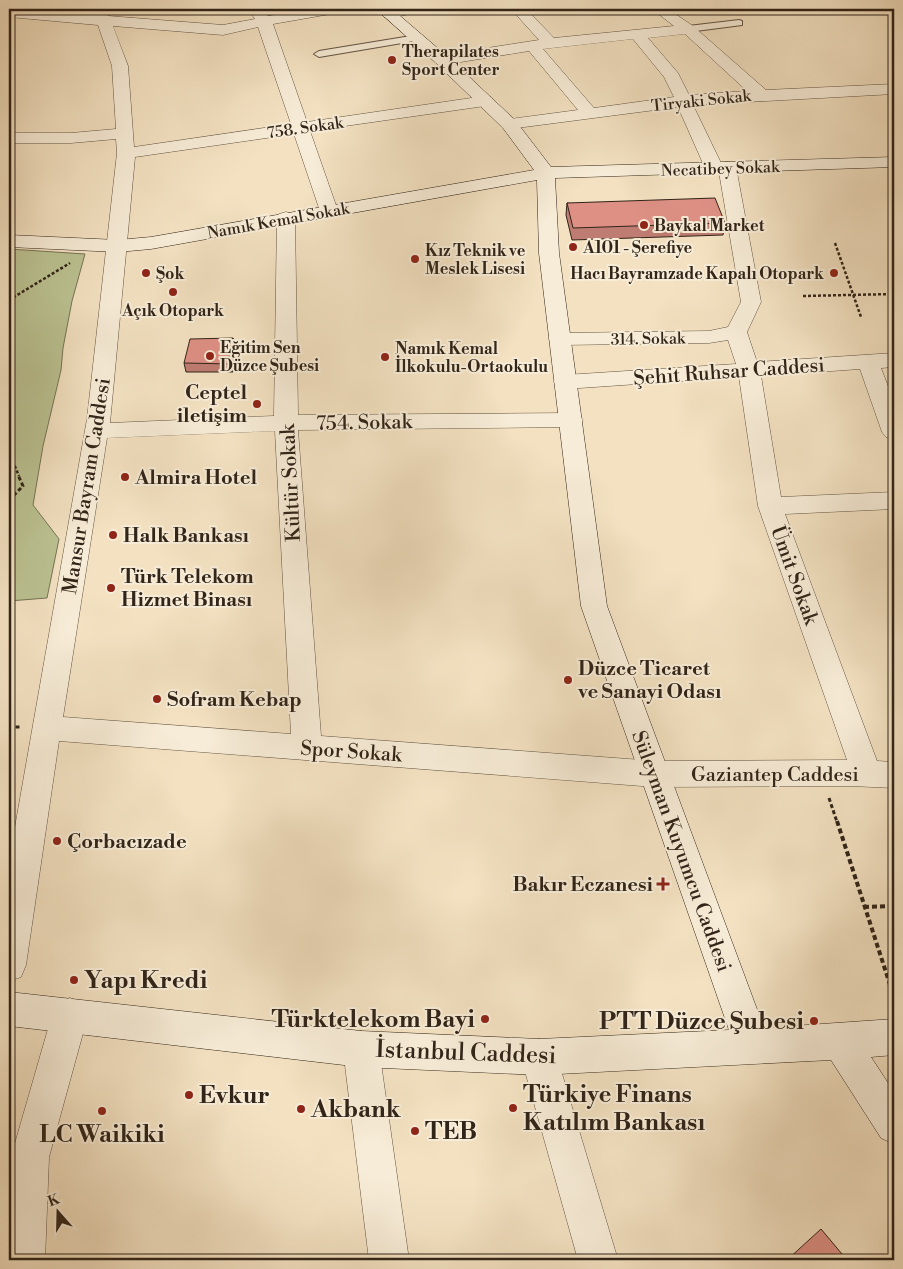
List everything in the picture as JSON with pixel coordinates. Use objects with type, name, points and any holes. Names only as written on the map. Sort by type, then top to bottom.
[{"type":"street","points":[[9,13],[99,14],[223,30],[259,15],[336,9]]},
{"type":"street","points":[[386,11],[415,9]]},
{"type":"street","points":[[518,9],[550,43]]},
{"type":"street","points":[[660,9],[688,28],[760,94]]},
{"type":"street","points":[[386,11],[442,60],[509,124],[546,173]]},
{"type":"street","name":"Mansur Bayram Caddesi","points":[[9,965],[46,728],[97,430],[110,246],[125,143],[120,66],[106,26],[99,14]]},
{"type":"street","points":[[259,15],[328,212]]},
{"type":"street","points":[[442,60],[550,43],[638,35],[688,28]]},
{"type":"street","points":[[638,35],[672,76],[683,101],[721,168],[751,302],[736,332]]},
{"type":"street","points":[[533,46],[589,113]]},
{"type":"street","name":"Tiryaki Sokak","points":[[509,124],[683,101],[760,94],[894,90]]},
{"type":"street","name":"758. Sokak","points":[[9,138],[71,138],[125,143],[299,128],[485,101]]},
{"type":"street","name":"Necatibey Sokak","points":[[546,173],[894,162]]},
{"type":"street","name":"Namık Kemal Sokak","points":[[9,242],[110,246],[151,243],[546,173]]},
{"type":"street","name":"Süleyman Kuyumcu Caddesi","points":[[546,173],[549,253],[594,606],[753,1046]]},
{"type":"street","name":"Kültür Sokak","points":[[286,218],[286,423],[307,748]]},
{"type":"street","name":"314. Sokak","points":[[560,339],[709,337],[736,332]]},
{"type":"street","name":"Ümit Sokak","points":[[736,332],[749,370],[770,506],[881,775]]},
{"type":"street","name":"Şehit Ruhsar Caddesi","points":[[565,382],[894,360]]},
{"type":"street","points":[[868,362],[894,432]]},
{"type":"street","name":"754. Sokak","points":[[97,430],[286,423],[571,420]]},
{"type":"street","points":[[770,506],[894,500]]},
{"type":"street","name":"Spor Sokak","points":[[46,728],[655,774]]},
{"type":"street","name":"Gaziantep Caddesi","points":[[655,774],[820,773],[881,775]]},
{"type":"street","name":"İstanbul Caddesi","points":[[9,1009],[361,1049],[539,1057],[840,1042],[894,1037]]},
{"type":"street","points":[[25,1260],[30,1158],[70,1015]]},
{"type":"street","points":[[840,1042],[894,1125]]},
{"type":"street","points":[[361,1049],[389,1260]]},
{"type":"street","points":[[539,1057],[598,1260]]},
{"type":"lane","points":[[688,28],[739,23]]},
{"type":"lane","points":[[319,54],[417,38]]},
{"type":"path","points":[[835,243],[861,316]]},
{"type":"path","points":[[9,300],[110,246]]},
{"type":"path","points":[[804,296],[894,294]]},
{"type":"path","points":[[9,452],[23,486],[9,500]]},
{"type":"path","points":[[820,773],[894,997]]},
{"type":"path","points":[[864,907],[894,906]]},
{"type":"green space","points":[[9,249],[85,254],[72,301],[61,370],[43,446],[33,505],[59,539],[47,598],[9,601]]},
{"type":"building","points":[[715,198],[725,223],[573,228],[567,203]]},
{"type":"building","points":[[233,338],[232,364],[184,363],[190,339]]},
{"type":"building","points":[[821,1229],[847,1260],[787,1260]]},
{"type":"place","name":"Therapilates Sport Center","points":[[392,60]]},
{"type":"place","name":"Baykal Market","points":[[644,225]]},
{"type":"place","name":"A101 - Şerefiye","points":[[573,247]]},
{"type":"place","name":"Kız Teknik ve Meslek Lisesi","points":[[415,259]]},
{"type":"place","name":"Şok","points":[[146,273]]},
{"type":"place","name":"Hacı Bayramzade Kapalı Otopark","points":[[834,273]]},
{"type":"place","name":"Açık Otopark","points":[[173,292]]},
{"type":"place","name":"Eğitim Sen Düzce Şubesi","points":[[210,356]]},
{"type":"place","name":"Namık Kemal İlkokulu-Ortaokulu","points":[[385,357]]},
{"type":"place","name":"Ceptel iletişim","points":[[257,404]]},
{"type":"place","name":"Almira Hotel","points":[[125,477]]},
{"type":"place","name":"Halk Bankası","points":[[113,535]]},
{"type":"place","name":"Türk Telekom Hizmet Binası","points":[[111,588]]},
{"type":"place","name":"Düzce Ticaret ve Sanayi Odası","points":[[568,680]]},
{"type":"place","name":"Sofram Kebap","points":[[157,699]]},
{"type":"place","name":"Çorbacızade","points":[[57,841]]},
{"type":"place","name":"Bakır Eczanesi","points":[[663,884]]},
{"type":"place","name":"Yapı Kredi","points":[[74,980]]},
{"type":"place","name":"Türktelekom Bayi","points":[[485,1019]]},
{"type":"place","name":"PTT Düzce Şubesi","points":[[814,1021]]},
{"type":"place","name":"Evkur","points":[[189,1095]]},
{"type":"place","name":"Türkiye Finans Katılım Bankası","points":[[513,1108]]},
{"type":"place","name":"Akbank","points":[[301,1109]]},
{"type":"place","name":"LC Waikiki","points":[[102,1111]]},
{"type":"place","name":"TEB","points":[[415,1131]]}]
